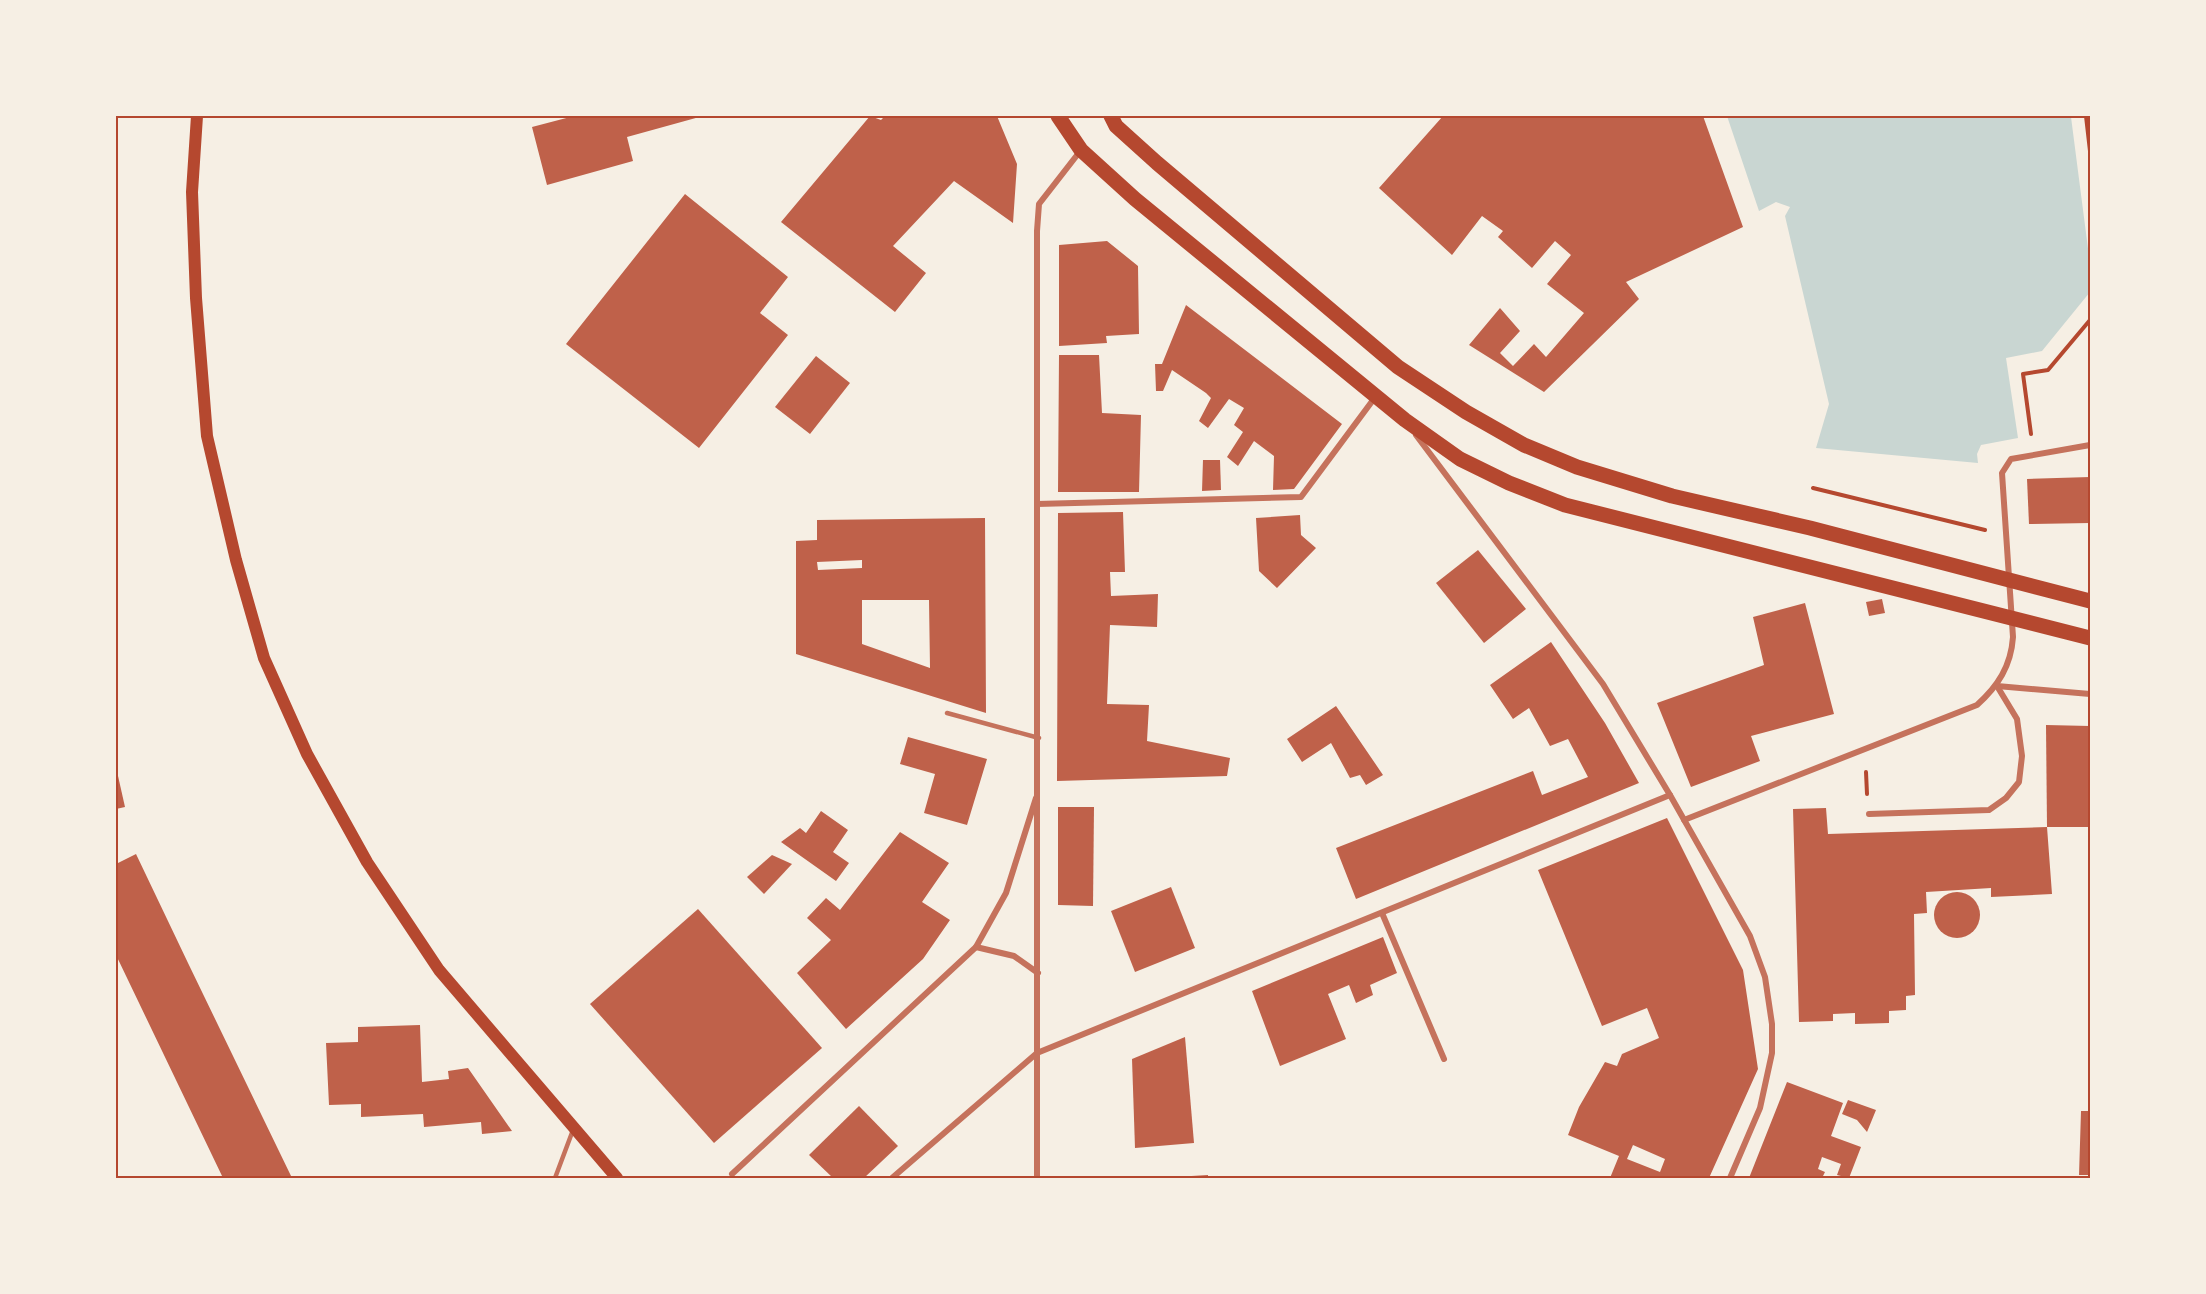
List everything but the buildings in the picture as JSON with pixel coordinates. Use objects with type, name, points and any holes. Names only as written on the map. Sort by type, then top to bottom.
[{"type":"main road","points":[[197,116],[192,192],[196,298],[207,436],[236,560],[264,658],[307,754],[368,862],[439,970],[617,1179]]},
{"type":"main road","points":[[1058,116],[1081,150],[1135,199],[1405,420],[1460,459],[1509,483],[1565,505],[2091,638]]},
{"type":"main road","points":[[1110,116],[1116,126],[1157,163],[1398,367],[1466,412],[1524,446],[1577,467],[1672,496],[1810,528],[2091,601]]},
{"type":"street","points":[[1037,1179],[1039,204],[1081,150]]},
{"type":"street","points":[[1037,504],[1301,496],[1376,395]]},
{"type":"street","points":[[1405,420],[1603,684],[1670,795],[1750,936],[1765,977],[1772,1024],[1770,1073],[1760,1108],[1730,1179]]},
{"type":"street","points":[[1684,820],[1977,705],[1997,686],[2012,654],[2002,473],[2011,459],[2091,445]]},
{"type":"street","points":[[1997,686],[2091,694]]},
{"type":"street","points":[[1869,814],[1989,810],[2006,798],[2019,782],[2022,756],[2017,719],[1997,686]]},
{"type":"street","points":[[732,1174],[976,947],[1006,893],[1038,792]]},
{"type":"street","points":[[892,1179],[1037,1053],[1670,795]]},
{"type":"street","points":[[1382,913],[1444,1059]]},
{"type":"street","points":[[976,947],[1014,956],[1038,974]]},
{"type":"lane","points":[[947,713],[1039,738]]},
{"type":"lane","points":[[555,1179],[574,1128]]},
{"type":"path","points":[[2086,116],[2091,152]]},
{"type":"path","points":[[2034,455],[2023,374],[2048,370],[2091,320]]},
{"type":"path","points":[[1813,488],[1986,530]]},
{"type":"shaded area","points":[[1727,116],[2071,117],[2090,264],[2090,292],[2042,351],[2006,358],[2018,438],[1981,445],[1977,454],[1978,463],[1816,448],[1829,404],[1785,216],[1790,207],[1776,202],[1759,211]]}]
